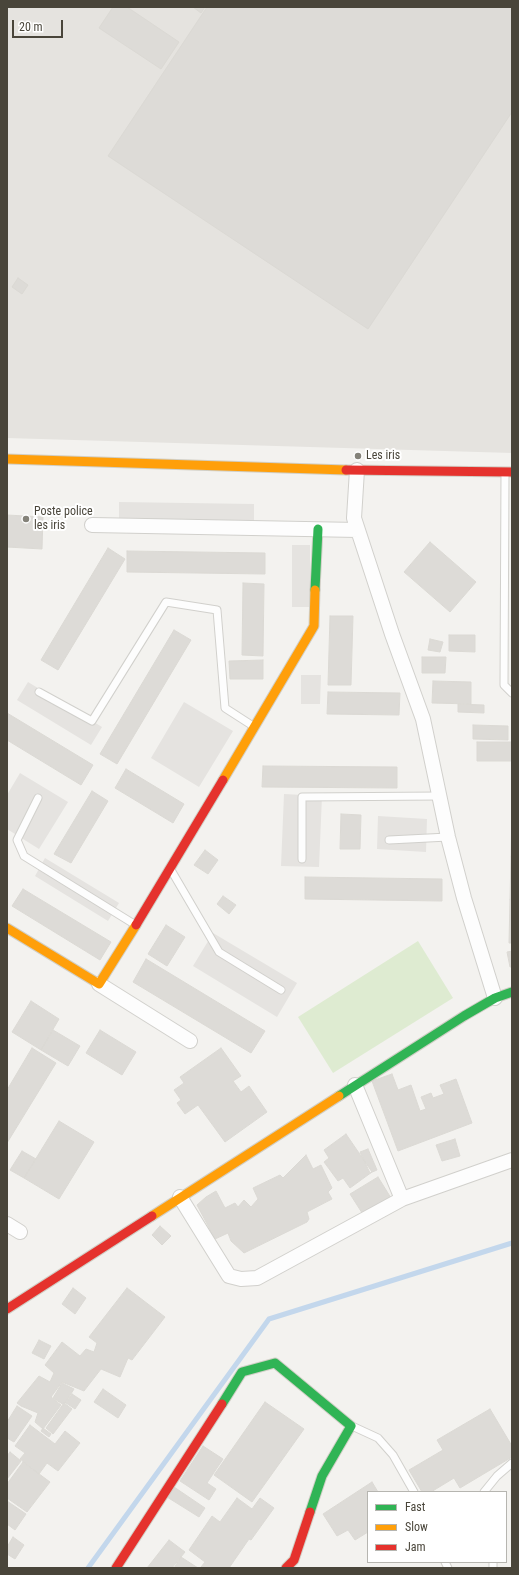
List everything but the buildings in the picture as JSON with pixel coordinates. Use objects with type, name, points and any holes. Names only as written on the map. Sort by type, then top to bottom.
[{"type":"street","points":[[7,458],[357,470],[509,472]]},
{"type":"street","points":[[357,470],[354,518],[392,634],[423,719],[441,796],[448,837],[464,898],[495,998]]},
{"type":"street","points":[[92,525],[358,530]]},
{"type":"street","points":[[98,984],[136,925],[314,626],[318,529]]},
{"type":"street","points":[[7,928],[190,1041]]},
{"type":"street","points":[[7,1309],[464,1016],[495,998],[512,992]]},
{"type":"street","points":[[355,1085],[402,1199]]},
{"type":"street","points":[[180,1197],[229,1276],[241,1279],[257,1278],[402,1199],[512,1160]]},
{"type":"street","points":[[7,1224],[20,1232]]},
{"type":"street","points":[[116,1568],[242,1372],[275,1363],[351,1426],[322,1476],[294,1560],[286,1568]]},
{"type":"lane","points":[[509,472],[504,685],[512,694]]},
{"type":"lane","points":[[39,692],[92,721],[166,602],[217,610],[225,708],[254,727]]},
{"type":"lane","points":[[302,859],[302,797],[441,796]]},
{"type":"lane","points":[[38,798],[17,840],[24,856],[136,925]]},
{"type":"lane","points":[[389,840],[448,837]]},
{"type":"lane","points":[[170,868],[219,952],[281,990]]},
{"type":"lane","points":[[351,1426],[378,1438],[393,1455],[413,1491]]},
{"type":"lane","points":[[485,1491],[497,1476],[512,1464]]},
{"type":"shaded area","points":[[7,7],[512,7],[512,453],[7,438]]},
{"type":"shaded area","points":[[119,502],[254,504],[254,521],[119,519]]},
{"type":"shaded area","points":[[292,545],[310,545],[310,607],[292,607]]},
{"type":"shaded area","points":[[301,675],[321,675],[320,704],[301,704]]},
{"type":"shaded area","points":[[28,682],[102,727],[91,745],[17,700]]},
{"type":"shaded area","points":[[184,702],[233,731],[199,787],[151,758]]},
{"type":"shaded area","points":[[20,773],[68,802],[39,849],[7,829],[7,795]]},
{"type":"shaded area","points":[[284,794],[322,796],[319,867],[281,866]]},
{"type":"shaded area","points":[[378,816],[427,819],[426,852],[377,849]]},
{"type":"shaded area","points":[[45,858],[119,903],[108,921],[35,876]]},
{"type":"shaded area","points":[[213,933],[297,983],[277,1017],[193,966]]},
{"type":"green space","points":[[418,941],[453,998],[333,1073],[298,1017]]},
{"type":"waterway","points":[[88,1568],[269,1319],[512,1243]]},
{"type":"traffic: fast","points":[[315,590],[318,529]]},
{"type":"traffic: fast","points":[[339,1096],[464,1016],[495,998],[512,992]]},
{"type":"traffic: fast","points":[[222,1404],[242,1372],[275,1363],[351,1426],[322,1476],[310,1512]]},
{"type":"traffic: slow","points":[[7,459],[346,470]]},
{"type":"traffic: slow","points":[[223,780],[314,626],[315,590]]},
{"type":"traffic: slow","points":[[7,928],[99,984],[136,925]]},
{"type":"traffic: slow","points":[[152,1216],[339,1096]]},
{"type":"traffic: jam","points":[[346,470],[512,472]]},
{"type":"traffic: jam","points":[[136,925],[223,780]]},
{"type":"traffic: jam","points":[[7,1309],[152,1216]]},
{"type":"traffic: jam","points":[[116,1568],[222,1404]]},
{"type":"traffic: jam","points":[[286,1568],[294,1560],[310,1512]]},
{"type":"place","name":"Les iris","points":[[358,456]]},
{"type":"place","name":"Poste police les iris","points":[[26,519]]}]
